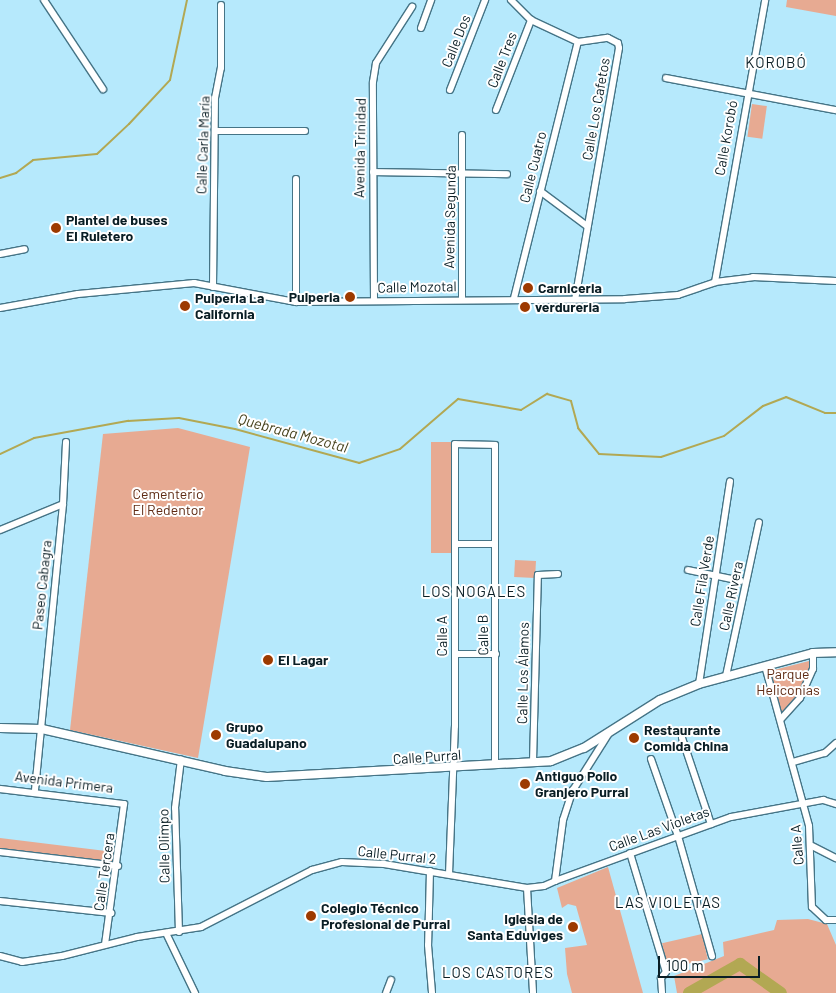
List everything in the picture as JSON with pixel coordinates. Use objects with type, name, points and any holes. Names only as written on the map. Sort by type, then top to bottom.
[{"type":"street","points":[[44,0],[103,89]]},
{"type":"street","points":[[421,28],[431,0]]},
{"type":"street","name":"Calle Dos","points":[[450,90],[486,0]]},
{"type":"street","points":[[511,0],[531,20],[578,42]]},
{"type":"street","name":"Calle Korobó","points":[[715,282],[765,0]]},
{"type":"street","name":"Calle Carla María","points":[[213,286],[215,98],[221,68],[221,5]]},
{"type":"street","name":"Avenida Trinidad","points":[[374,300],[373,172],[376,63],[412,7]]},
{"type":"street","name":"Calle Tres","points":[[496,110],[531,20]]},
{"type":"street","name":"Calle Los Cafetos","points":[[575,299],[619,48],[618,43],[608,38],[578,42]]},
{"type":"street","name":"Calle Cuatro","points":[[514,298],[578,42]]},
{"type":"street","points":[[666,78],[836,110]]},
{"type":"street","points":[[215,131],[305,131]]},
{"type":"street","name":"Avenida Segunda","points":[[462,135],[464,172],[462,299]]},
{"type":"street","points":[[373,172],[507,174]]},
{"type":"street","points":[[296,179],[296,302]]},
{"type":"street","points":[[540,192],[587,226]]},
{"type":"street","points":[[0,254],[25,249]]},
{"type":"street","name":"Calle Mozotal","points":[[0,308],[98,292],[174,284],[213,286],[296,302],[666,297],[689,293],[715,282],[752,277],[836,281]]},
{"type":"street","name":"Paseo Cabagra","points":[[35,790],[63,504],[66,442]]},
{"type":"street","name":"Calle B","points":[[456,444],[495,445],[495,765]]},
{"type":"street","name":"Calle A","points":[[449,874],[454,768],[456,444]]},
{"type":"street","name":"Calle Fila Verde","points":[[699,684],[730,481]]},
{"type":"street","points":[[0,530],[63,504]]},
{"type":"street","name":"Calle Rivera","points":[[726,676],[759,522]]},
{"type":"street","points":[[455,544],[494,544]]},
{"type":"street","points":[[688,570],[741,581]]},
{"type":"street","name":"Calle Los Álamos","points":[[534,762],[538,574],[558,574]]},
{"type":"street","name":"Calle Purral","points":[[0,728],[42,729],[267,777],[454,768],[534,762],[564,757],[611,731],[660,700],[699,684],[813,653],[836,652]]},
{"type":"street","points":[[781,719],[800,698],[813,669],[813,653]]},
{"type":"street","points":[[455,654],[496,654]]},
{"type":"street","name":"Calle A","points":[[764,666],[804,803],[812,846],[812,907],[826,920],[836,920]]},
{"type":"street","points":[[556,881],[563,820],[573,790],[611,731]]},
{"type":"street","points":[[682,738],[711,824]]},
{"type":"street","points":[[793,762],[825,753],[835,746]]},
{"type":"street","points":[[651,759],[678,836],[712,956]]},
{"type":"street","name":"Calle Olimpo","points":[[179,932],[175,808],[181,760]]},
{"type":"street","name":"Avenida Primera","points":[[0,789],[35,790],[124,804]]},
{"type":"street","name":"Calle Las Violetas","points":[[556,881],[711,824],[804,803],[823,800],[836,804]]},
{"type":"street","name":"Calle Tercera","points":[[106,945],[118,866],[124,804]]},
{"type":"street","points":[[812,846],[836,858]]},
{"type":"street","points":[[0,852],[118,866]]},
{"type":"street","points":[[630,853],[666,972],[661,978],[662,993]]},
{"type":"street","name":"Calle Purral 2","points":[[0,956],[22,962],[62,956],[166,933],[201,928],[312,870],[328,865],[384,864],[527,888],[556,881]]},
{"type":"street","points":[[430,871],[428,945],[432,993]]},
{"type":"street","points":[[527,888],[532,993]]},
{"type":"street","points":[[0,901],[110,913]]},
{"type":"street","points":[[166,933],[195,993]]},
{"type":"street","points":[[386,993],[391,980]]},
{"type":"green space","points":[[787,0],[836,0],[836,16],[786,7]]},
{"type":"green space","points":[[752,104],[767,106],[762,139],[747,137]]},
{"type":"green space","name":"Cementerio El Redentor","points":[[178,428],[250,447],[198,758],[70,730],[103,434]]},
{"type":"green space","points":[[431,442],[451,442],[451,553],[431,553]]},
{"type":"green space","points":[[515,560],[536,561],[535,578],[514,577]]},
{"type":"green space","name":"Parque Heliconias","points":[[809,661],[810,669],[800,693],[791,707],[782,713],[770,671]]},
{"type":"green space","points":[[0,838],[116,852],[115,862],[0,848]]},
{"type":"green space","points":[[608,867],[643,993],[572,993],[567,974],[565,948],[587,945],[576,906],[568,904],[562,908],[557,888]]},
{"type":"green space","points":[[808,919],[827,924],[836,945],[836,993],[677,993],[674,976],[724,956],[723,942],[774,930],[777,920]]},
{"type":"green space","points":[[702,934],[708,959],[668,969],[662,943]]},
{"type":"waterway","points":[[0,178],[16,173],[33,160],[97,154],[129,124],[170,80],[187,0]]},
{"type":"waterway","name":"Quebrada Mozotal","points":[[0,454],[34,438],[128,421],[179,418],[235,429],[359,463],[400,449],[458,399],[521,410],[547,394],[571,401],[578,428],[599,454],[661,457],[724,436],[763,406],[786,397],[825,413],[836,413]]},
{"type":"waterway","points":[[689,993],[740,964],[781,993]]},
{"type":"place","name":"Plantel de buses El Ruletero","points":[[56,228]]},
{"type":"place","name":"Carniceria","points":[[528,288]]},
{"type":"place","name":"Pulperia","points":[[350,297]]},
{"type":"place","name":"Pulperia La California","points":[[185,306]]},
{"type":"place","name":"verdureria","points":[[525,307]]},
{"type":"place","name":"El Lagar","points":[[268,660]]},
{"type":"place","name":"Grupo Guadalupano","points":[[216,735]]},
{"type":"place","name":"Restaurante Comida China","points":[[634,738]]},
{"type":"place","name":"Antiguo Pollo Granjero Purral","points":[[525,784]]},
{"type":"place","name":"Colegio Técnico Profesional de Purral","points":[[311,916]]},
{"type":"place","name":"Iglesia de Santa Eduviges","points":[[573,927]]},
{"type":"district","name":"KOROBÓ","points":[[776,63]]},
{"type":"district","name":"LOS NOGALES","points":[[474,592]]},
{"type":"district","name":"LAS VIOLETAS","points":[[668,903]]},
{"type":"district","name":"LOS CASTORES","points":[[498,973]]}]
